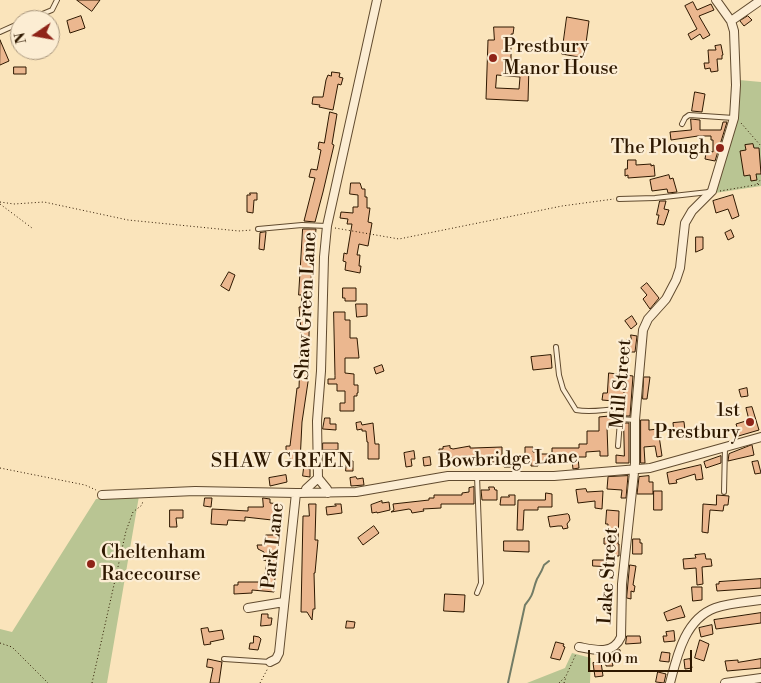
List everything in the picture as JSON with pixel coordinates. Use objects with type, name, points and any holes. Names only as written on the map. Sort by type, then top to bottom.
[{"type":"street","name":"Shaw Green Lane","points":[[318,478],[317,421],[327,226],[377,0]]},
{"type":"street","name":"Mill Street","points":[[634,470],[634,420],[643,330],[648,320],[666,299],[676,280],[680,268],[684,228],[687,219],[712,191],[735,116],[734,31],[731,21],[716,0]]},
{"type":"street","points":[[731,21],[761,0]]},
{"type":"street","name":"Bowbridge Lane","points":[[102,495],[194,491],[356,492],[448,476],[554,476],[634,470],[670,464],[761,438]]},
{"type":"street","name":"Lake Street","points":[[579,648],[599,651],[607,650],[617,644],[621,637],[622,584],[634,470]]},
{"type":"street","points":[[306,493],[306,489],[318,478],[328,493]]},
{"type":"street","name":"Park Lane","points":[[270,662],[276,659],[279,653],[296,493]]},
{"type":"street","points":[[670,683],[687,634],[698,619],[717,607],[761,600]]},
{"type":"street","name":"Park Lane","points":[[248,608],[284,602]]},
{"type":"street","points":[[725,683],[761,678]]},
{"type":"lane","points":[[682,124],[685,118],[689,116],[735,116]]},
{"type":"lane","points":[[619,199],[655,198],[712,191]]},
{"type":"lane","points":[[258,229],[302,225],[327,226]]},
{"type":"lane","points":[[556,347],[559,375],[563,389],[576,410],[590,412],[603,409],[621,409],[618,446]]},
{"type":"lane","points":[[620,419],[634,420]]},
{"type":"lane","points":[[724,492],[725,448]]},
{"type":"lane","points":[[477,476],[481,583],[477,593]]},
{"type":"lane","points":[[224,659],[270,662]]},
{"type":"path","points":[[735,116],[761,146]]},
{"type":"path","points":[[757,184],[761,179]]},
{"type":"path","points":[[712,191],[761,184]]},
{"type":"path","points":[[327,226],[399,239],[562,206],[619,199]]},
{"type":"path","points":[[0,203],[44,202],[128,220],[239,231],[258,229]]},
{"type":"path","points":[[0,203],[32,228]]},
{"type":"path","points":[[624,393],[627,363]]},
{"type":"path","points":[[0,468],[85,484],[99,491],[102,495]]},
{"type":"path","points":[[92,683],[126,531],[133,512],[142,505],[146,492]]},
{"type":"path","points":[[0,643],[12,647],[48,683]]},
{"type":"path","points":[[564,683],[579,648]]},
{"type":"path","points":[[260,683],[270,662]]},
{"type":"path","points":[[559,683],[566,676]]},
{"type":"green space","points":[[739,80],[761,82],[761,186],[715,193],[739,114]]},
{"type":"green space","name":"Cheltenham Racecourse","points":[[139,496],[107,683],[0,683],[0,629],[12,632],[96,499]]},
{"type":"green space","points":[[572,653],[591,658],[590,683],[527,683],[565,668]]},
{"type":"building","points":[[77,0],[100,0],[92,11]]},
{"type":"building","points":[[693,2],[697,10],[711,4],[714,10],[699,16],[710,35],[703,39],[700,34],[691,40],[688,34],[697,29],[685,6]]},
{"type":"building","points":[[81,16],[85,28],[70,33],[67,21]]},
{"type":"building","points":[[748,16],[752,20],[744,26],[740,21]]},
{"type":"building","points":[[567,17],[589,21],[584,58],[562,54]]},
{"type":"building","name":"Prestbury Manor House","points":[[494,27],[514,27],[513,34],[511,34],[511,65],[529,65],[528,101],[486,99],[488,40],[494,40]],"holes":[[[497,75],[520,77],[519,89],[496,88]]]},
{"type":"building","points":[[0,40],[9,61],[0,65]]},
{"type":"building","points":[[721,45],[723,55],[722,59],[717,59],[718,71],[711,72],[710,68],[705,69],[704,63],[709,63],[708,50],[716,50],[715,46]]},
{"type":"building","points":[[14,67],[26,67],[26,74],[14,74]]},
{"type":"building","points":[[332,72],[340,73],[339,77],[343,78],[341,85],[338,84],[333,110],[312,104],[313,97],[323,97],[326,80],[328,75],[331,76]]},
{"type":"building","points":[[695,92],[705,94],[702,112],[692,111]]},
{"type":"building","points":[[330,112],[337,114],[332,144],[334,145],[323,192],[315,222],[304,221],[315,178],[309,177],[311,169],[317,170],[321,150],[318,149],[319,142],[324,143]]},
{"type":"building","points":[[691,119],[700,120],[700,130],[721,130],[723,122],[727,122],[715,161],[705,159],[706,153],[713,152],[711,136],[671,140],[670,132],[691,130]]},
{"type":"building","points":[[753,144],[754,148],[759,148],[761,174],[756,174],[757,180],[751,181],[750,175],[744,176],[740,151],[746,150],[745,145]]},
{"type":"building","points":[[628,160],[636,160],[636,165],[654,165],[655,176],[628,178],[628,175],[625,176],[625,169],[627,169]]},
{"type":"building","points":[[669,175],[670,179],[673,178],[677,192],[668,193],[667,189],[652,191],[650,180]]},
{"type":"building","points":[[351,183],[360,183],[362,189],[365,189],[367,208],[370,208],[368,222],[372,223],[368,246],[359,244],[357,255],[360,255],[360,273],[345,270],[346,262],[343,261],[344,253],[347,254],[352,224],[347,224],[348,219],[340,218],[341,212],[353,213],[353,207],[358,207],[358,195],[350,194]]},
{"type":"building","points":[[250,193],[257,193],[257,200],[254,200],[253,213],[247,212],[247,195],[250,195]]},
{"type":"building","points":[[733,195],[739,216],[732,219],[728,209],[716,213],[713,201]]},
{"type":"building","points":[[660,201],[666,201],[664,209],[669,210],[664,225],[657,224]]},
{"type":"building","points":[[303,229],[316,229],[310,289],[308,382],[302,422],[300,462],[290,461],[290,453],[286,453],[286,446],[290,446],[297,388],[299,388],[301,330],[299,307],[301,307],[302,295],[299,295]]},
{"type":"building","points":[[731,230],[734,237],[728,240],[725,233]]},
{"type":"building","points":[[266,232],[264,250],[259,249],[260,233]]},
{"type":"building","points":[[696,237],[703,237],[703,249],[696,252]]},
{"type":"building","points":[[229,272],[235,275],[229,291],[221,286]]},
{"type":"building","points":[[647,283],[659,298],[650,309],[643,299],[647,295],[641,288]]},
{"type":"building","points":[[343,288],[356,288],[356,301],[345,301],[345,298],[343,298]]},
{"type":"building","points":[[356,304],[367,304],[367,316],[357,317]]},
{"type":"building","points":[[334,312],[345,312],[345,320],[350,320],[350,338],[357,338],[359,358],[345,358],[345,373],[354,374],[354,385],[358,385],[357,396],[354,396],[354,411],[340,411],[340,403],[345,403],[345,391],[337,391],[337,384],[328,384],[328,379],[335,379]]},
{"type":"building","points":[[632,316],[637,324],[631,329],[625,321]]},
{"type":"building","points":[[631,335],[637,336],[635,352],[625,352],[626,340],[631,340]]},
{"type":"building","points":[[551,355],[552,368],[533,370],[531,357]]},
{"type":"building","points":[[382,365],[384,371],[376,374],[374,368]]},
{"type":"building","points":[[609,373],[633,376],[630,416],[624,416],[626,402],[602,400],[603,393],[607,393]]},
{"type":"building","points":[[644,377],[650,377],[647,399],[643,399]]},
{"type":"building","points":[[747,388],[748,396],[741,397],[739,390]]},
{"type":"building","name":"1st Prestbury","points":[[752,407],[759,430],[735,437],[734,431],[738,430],[736,424],[749,420],[746,408]]},
{"type":"building","points":[[609,414],[617,414],[616,427],[607,427],[608,456],[600,456],[600,451],[586,452],[586,457],[578,457],[579,468],[573,469],[572,460],[556,460],[556,464],[531,466],[531,456],[525,456],[525,447],[533,447],[533,452],[538,452],[538,454],[552,454],[552,448],[579,448],[579,444],[587,444],[587,431],[599,431],[599,417],[609,416]]},
{"type":"building","points":[[325,418],[330,418],[330,424],[336,424],[336,430],[323,429]]},
{"type":"building","points":[[641,420],[649,420],[649,430],[658,429],[662,456],[657,457],[655,446],[644,447],[645,463],[641,463]]},
{"type":"building","points":[[361,422],[362,425],[373,423],[375,444],[379,444],[379,459],[368,459],[366,431],[362,431],[362,429],[357,430],[356,423]]},
{"type":"building","points":[[684,422],[685,430],[674,432],[673,423]]},
{"type":"building","points":[[624,423],[629,423],[629,463],[616,463],[616,455],[624,456]]},
{"type":"building","points":[[323,443],[338,443],[338,450],[323,450]]},
{"type":"building","points":[[752,445],[754,455],[728,461],[729,454]]},
{"type":"building","points":[[450,446],[453,449],[470,446],[470,448],[502,447],[502,457],[515,457],[515,467],[504,467],[504,462],[468,462],[467,456],[447,458],[447,462],[440,463],[439,449]]},
{"type":"building","points":[[414,451],[415,459],[411,459],[412,466],[406,467],[404,453]]},
{"type":"building","points":[[721,456],[721,463],[706,468],[704,462]]},
{"type":"building","points":[[430,457],[431,465],[424,466],[423,458]]},
{"type":"building","points":[[347,460],[353,461],[353,471],[346,471]]},
{"type":"building","points":[[758,461],[761,473],[755,474],[752,462]]},
{"type":"building","points":[[701,465],[703,479],[696,480],[695,474],[676,480],[677,483],[669,484],[667,473]]},
{"type":"building","points":[[304,468],[310,469],[310,477],[303,476]]},
{"type":"building","points":[[286,475],[287,482],[270,486],[269,478]]},
{"type":"building","points":[[628,476],[626,498],[621,498],[622,490],[607,489],[608,477]]},
{"type":"building","points":[[649,476],[649,482],[653,482],[653,494],[637,494],[639,477]]},
{"type":"building","points":[[356,477],[357,479],[363,478],[364,485],[351,486],[350,478]]},
{"type":"building","points":[[474,487],[474,504],[441,504],[441,508],[423,509],[424,511],[412,513],[409,509],[391,512],[394,510],[393,504],[429,500],[429,498],[434,498],[434,495],[462,495],[462,493],[469,492],[469,488]]},
{"type":"building","points":[[489,487],[494,487],[497,490],[497,500],[482,500],[481,490],[489,490]]},
{"type":"building","points":[[586,489],[587,492],[603,491],[602,509],[595,508],[595,501],[578,503],[576,490]]},
{"type":"building","points":[[654,491],[662,491],[662,510],[654,510]]},
{"type":"building","points":[[546,493],[552,494],[552,507],[524,510],[523,530],[517,530],[518,500],[545,500]]},
{"type":"building","points":[[509,495],[515,495],[515,505],[500,505],[501,497],[509,497]]},
{"type":"building","points":[[717,495],[729,496],[728,505],[724,505],[723,511],[710,510],[708,533],[702,532],[703,504],[716,505]]},
{"type":"building","points":[[205,498],[212,498],[211,507],[204,506]]},
{"type":"building","points":[[263,498],[270,499],[270,503],[280,504],[280,509],[282,509],[281,521],[245,517],[245,521],[228,520],[227,525],[211,524],[212,509],[248,511],[248,507],[263,507]]},
{"type":"building","points":[[382,501],[382,503],[389,502],[390,510],[372,513],[371,505]]},
{"type":"building","points":[[309,504],[316,504],[315,540],[318,540],[314,573],[315,609],[313,609],[312,620],[307,612],[301,612],[303,516],[309,516]]},
{"type":"building","points":[[335,504],[341,504],[342,513],[327,515],[326,507],[336,506]]},
{"type":"building","points":[[170,510],[183,510],[183,518],[176,518],[177,527],[170,527]]},
{"type":"building","points":[[607,510],[619,511],[619,556],[613,556],[613,545],[604,544],[604,538],[608,538]]},
{"type":"building","points":[[568,514],[570,520],[567,524],[568,528],[563,529],[562,526],[550,527],[548,517]]},
{"type":"building","points":[[374,526],[379,533],[363,545],[358,538]]},
{"type":"building","points":[[266,535],[278,535],[274,592],[252,590],[252,593],[234,594],[234,585],[238,585],[238,582],[264,582],[267,561],[263,560],[264,552],[258,549],[257,545],[265,545]]},
{"type":"building","points":[[633,539],[640,539],[642,554],[633,554]]},
{"type":"building","points":[[504,541],[529,541],[529,552],[504,551]]},
{"type":"building","points":[[705,554],[706,559],[711,559],[712,566],[702,567],[703,584],[697,585],[696,568],[684,569],[683,559],[696,558],[695,555]]},
{"type":"building","points":[[593,560],[614,560],[614,567],[593,566]]},
{"type":"building","points":[[630,565],[636,566],[633,585],[635,586],[634,592],[631,591],[631,599],[627,598]]},
{"type":"building","points":[[761,579],[761,588],[717,591],[716,584],[719,584],[719,582]]},
{"type":"building","points":[[692,587],[702,587],[702,600],[693,601]]},
{"type":"building","points":[[445,594],[465,595],[464,612],[444,611]]},
{"type":"building","points":[[681,606],[685,617],[667,621],[664,613]]},
{"type":"building","points":[[761,613],[761,623],[716,629],[714,620]]},
{"type":"building","points":[[262,614],[268,614],[268,618],[272,618],[271,625],[261,626]]},
{"type":"building","points":[[347,621],[355,622],[354,628],[346,628]]},
{"type":"building","points":[[712,625],[713,634],[701,637],[699,628]]},
{"type":"building","points":[[208,628],[209,632],[222,630],[224,639],[204,645],[201,629]]},
{"type":"building","points":[[674,631],[675,641],[664,642],[663,636],[667,636],[666,632]]},
{"type":"building","points":[[254,636],[261,639],[258,650],[249,649],[250,643],[253,643]]},
{"type":"building","points":[[627,636],[640,636],[641,643],[626,644]]},
{"type":"building","points":[[700,640],[709,644],[704,661],[695,658]]},
{"type":"building","points":[[556,642],[564,644],[563,646],[565,647],[560,660],[551,658]]},
{"type":"building","points":[[620,650],[621,656],[611,657],[613,666],[606,666],[605,655]]},
{"type":"building","points":[[662,652],[670,653],[669,662],[660,661]]},
{"type":"building","points":[[208,659],[222,662],[219,683],[210,683],[213,668],[207,667]]},
{"type":"building","points":[[690,659],[692,668],[685,669],[684,660]]},
{"type":"building","points":[[761,659],[761,668],[727,671],[725,661],[738,660],[738,662]]},
{"type":"building","points":[[601,662],[603,676],[595,677],[593,663]]},
{"type":"building","points":[[658,672],[666,674],[664,683],[656,682]]},
{"type":"waterway","points":[[508,683],[525,605],[532,595],[544,565],[549,561]]},
{"type":"place","name":"Prestbury Manor House","points":[[493,58]]},
{"type":"place","name":"The Plough","points":[[720,148]]},
{"type":"place","name":"1st Prestbury","points":[[750,422]]},
{"type":"place","name":"Cheltenham Racecourse","points":[[91,564]]},
{"type":"district","name":"SHAW GREEN","points":[[282,462]]}]
